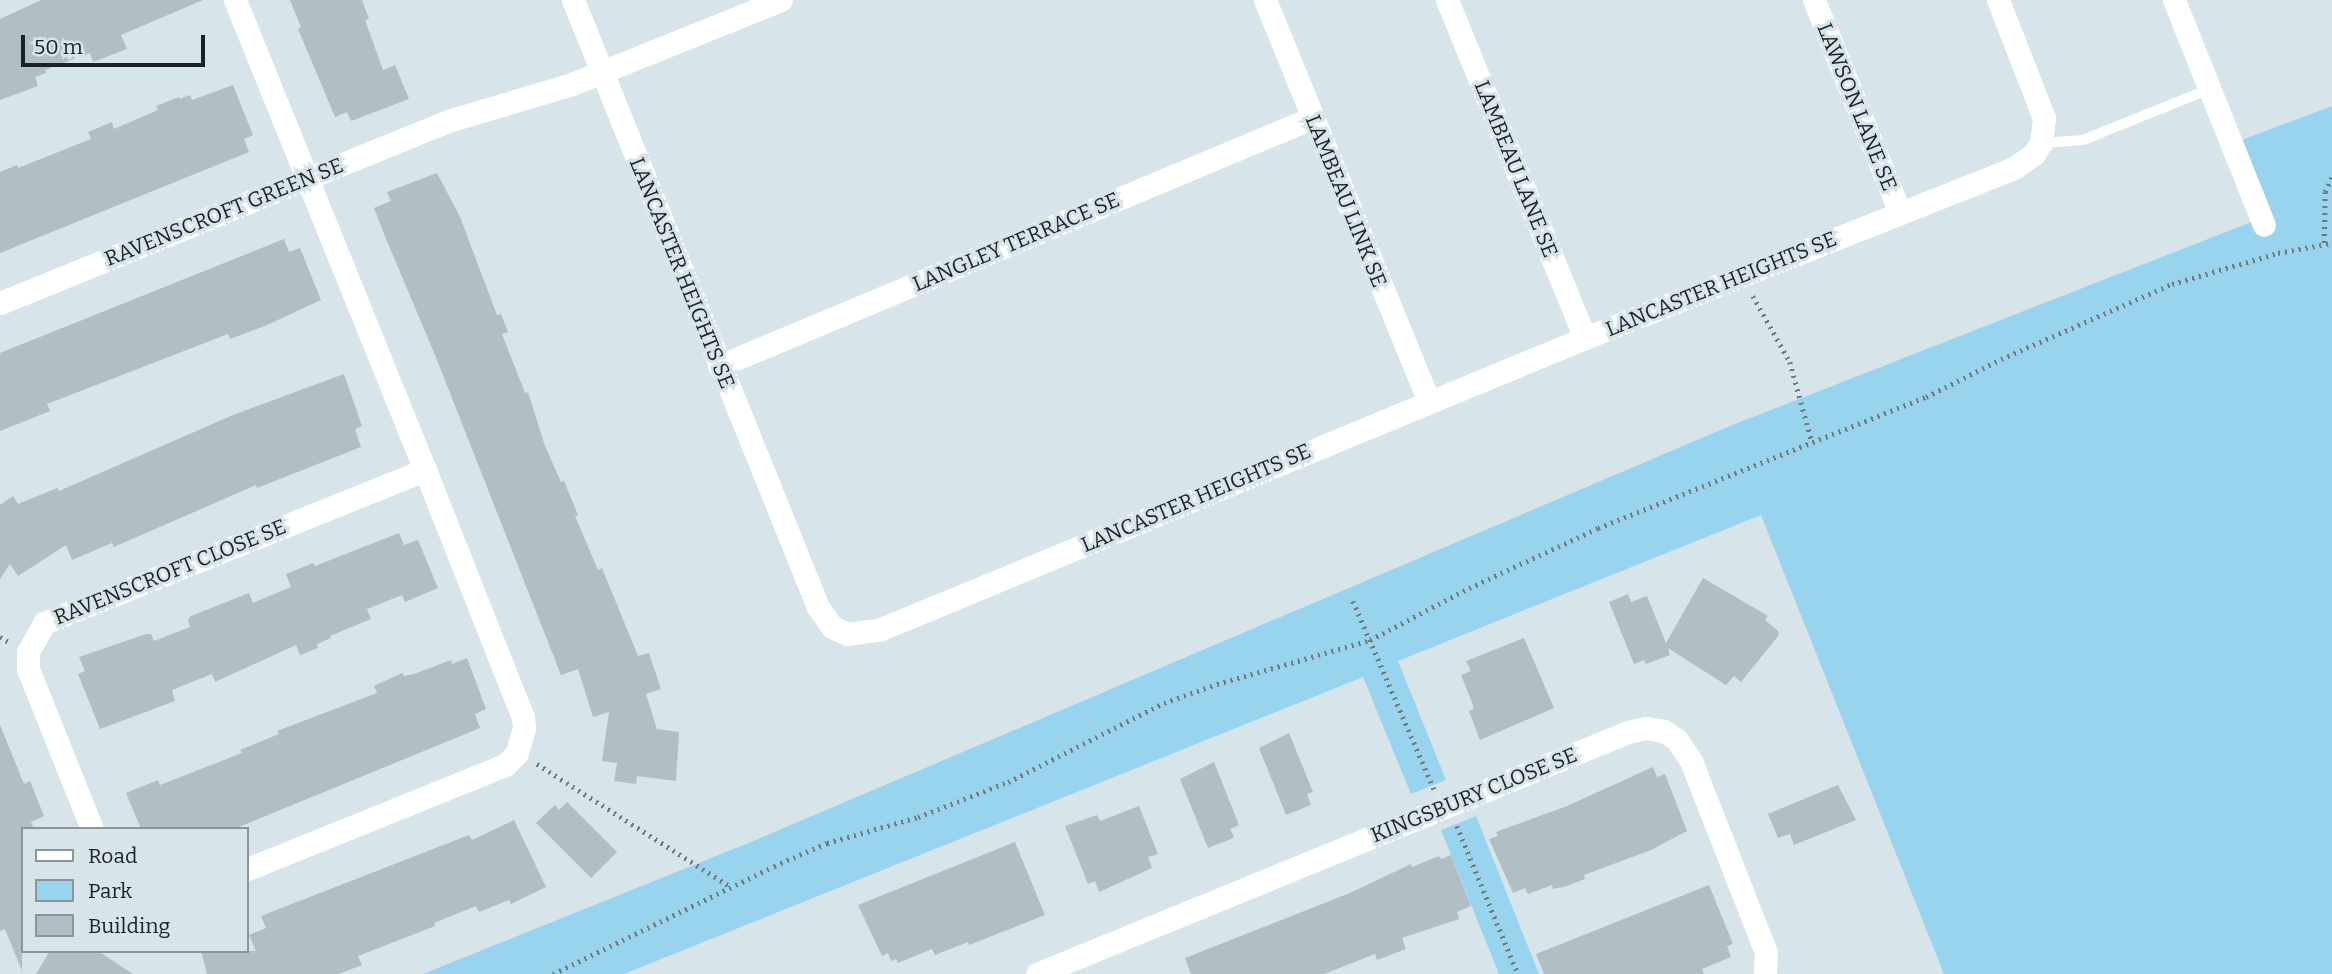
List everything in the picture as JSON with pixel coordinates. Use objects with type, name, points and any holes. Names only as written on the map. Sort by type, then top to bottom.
[{"type":"street","points":[[235,0],[523,717],[522,741],[517,753],[505,765],[248,869]]},
{"type":"street","name":"LANCASTER HEIGHTS SE","points":[[573,0],[818,607],[832,627],[847,634],[881,629],[1585,338],[2014,168],[2034,154],[2041,143]]},
{"type":"street","name":"RAVENSCROFT GREEN SE","points":[[0,303],[448,121],[550,92],[781,0]]},
{"type":"street","name":"LAMBEAU LINK SE","points":[[1265,0],[1429,402]]},
{"type":"street","name":"LAMBEAU LANE SE","points":[[1447,0],[1585,338]]},
{"type":"street","name":"LAWSON LANE SE","points":[[1814,0],[1900,213]]},
{"type":"street","points":[[1998,0],[2040,103],[2044,118],[2041,143]]},
{"type":"street","points":[[2174,0],[2264,225]]},
{"type":"street","name":"LANGLEY TERRACE SE","points":[[719,366],[1312,118]]},
{"type":"street","name":"RAVENSCROFT CLOSE SE","points":[[91,827],[28,669],[28,652],[44,623],[425,470]]},
{"type":"street","name":"KINGSBURY CLOSE SE","points":[[1037,974],[1628,732],[1645,728],[1664,731],[1676,740],[1691,761],[1766,952],[1765,974]]},
{"type":"lane","points":[[2041,143],[2082,140],[2210,89]]},
{"type":"path","points":[[2324,243],[2325,192],[2332,176]]},
{"type":"path","points":[[553,974],[827,843],[918,817],[1008,782],[1164,703],[1217,684],[1370,640],[1469,588],[1598,528],[1926,397],[2013,353],[2172,284],[2332,243]]},
{"type":"path","points":[[1753,296],[1790,362],[1812,442]]},
{"type":"path","points":[[517,753],[555,774],[732,887]]},
{"type":"green space","points":[[2332,106],[2332,974],[1944,974],[1761,515],[1398,661],[1446,780],[1411,794],[1363,677],[624,974],[423,974],[751,842],[1730,426],[2272,214],[2242,140]]},
{"type":"green space","points":[[1476,816],[1539,974],[1499,974],[1441,830]]},
{"type":"building","points":[[41,0],[203,0],[121,35],[127,49],[93,62],[90,53],[45,70],[46,73],[35,77],[38,86],[0,100],[0,19]]},
{"type":"building","points":[[290,0],[362,0],[369,19],[365,20],[383,70],[395,65],[409,99],[351,121],[347,112],[335,117],[298,29],[301,27]]},
{"type":"building","points":[[233,85],[253,135],[244,139],[249,152],[0,253],[0,172],[17,165],[18,168],[91,139],[88,132],[112,122],[114,129],[158,110],[156,106],[179,97],[180,99],[190,95],[192,100]]},
{"type":"building","points":[[437,173],[460,217],[497,315],[501,314],[508,332],[502,334],[525,393],[528,392],[545,446],[561,482],[564,481],[578,515],[575,516],[598,570],[602,568],[638,656],[649,653],[661,689],[646,694],[657,729],[679,732],[676,781],[637,776],[636,784],[614,781],[617,763],[602,761],[609,712],[593,717],[578,669],[561,675],[435,355],[384,234],[374,208],[391,201],[387,192]]},
{"type":"building","points":[[284,239],[289,252],[300,248],[321,300],[265,326],[230,339],[228,334],[47,404],[50,411],[0,431],[0,353]]},
{"type":"building","points":[[344,374],[362,426],[355,429],[361,447],[257,488],[256,485],[114,547],[112,543],[72,560],[66,545],[18,576],[10,564],[0,579],[0,505],[13,496],[18,504],[57,488],[59,491],[233,415]]},
{"type":"building","points":[[399,533],[404,545],[418,540],[438,588],[405,602],[402,595],[367,609],[371,619],[330,636],[331,638],[317,644],[318,648],[300,655],[296,645],[215,682],[212,674],[172,690],[175,701],[100,729],[78,674],[85,671],[79,657],[146,634],[151,634],[154,641],[190,627],[188,620],[191,616],[249,593],[253,603],[291,587],[286,574],[313,563],[315,566]]},
{"type":"building","points":[[1703,578],[1768,616],[1765,620],[1778,631],[1779,635],[1741,682],[1734,676],[1726,685],[1668,648],[1670,655],[1646,664],[1644,660],[1634,664],[1609,602],[1628,594],[1631,602],[1647,596],[1666,643]]},
{"type":"building","points":[[1524,638],[1554,708],[1480,740],[1469,711],[1473,709],[1473,705],[1461,675],[1471,671],[1466,661]]},
{"type":"building","points":[[467,658],[486,709],[475,714],[480,728],[239,827],[140,827],[126,793],[158,780],[160,785],[242,753],[240,750],[279,734],[277,731],[377,693],[374,686],[402,673],[404,676],[414,674],[451,660],[452,664]]},
{"type":"building","points":[[0,725],[24,784],[30,781],[44,816],[31,822],[33,827],[21,827],[22,971],[5,929],[0,931]]},
{"type":"building","points":[[1289,733],[1313,792],[1307,794],[1311,805],[1286,815],[1259,748]]},
{"type":"building","points":[[1214,762],[1239,825],[1230,829],[1234,837],[1208,848],[1180,779]]},
{"type":"building","points":[[1653,767],[1657,777],[1665,774],[1687,831],[1651,850],[1584,875],[1585,879],[1567,886],[1553,889],[1552,885],[1528,894],[1525,888],[1513,893],[1489,839],[1498,836],[1496,832],[1567,806]]},
{"type":"building","points":[[1838,785],[1856,820],[1794,845],[1790,834],[1778,838],[1768,814]]},
{"type":"building","points":[[567,802],[617,852],[591,878],[536,823],[555,805],[559,810]]},
{"type":"building","points":[[1139,806],[1158,854],[1148,857],[1152,868],[1099,892],[1095,881],[1088,884],[1065,826],[1097,815],[1100,821]]},
{"type":"building","points":[[514,820],[546,887],[511,904],[509,900],[479,912],[476,906],[434,923],[435,926],[358,956],[362,965],[339,974],[207,974],[202,953],[256,951],[249,935],[266,928],[261,916],[469,835],[472,840]]},
{"type":"building","points":[[1015,842],[1045,915],[969,945],[968,942],[935,955],[932,949],[898,963],[896,959],[891,961],[888,953],[882,956],[858,905]]},
{"type":"building","points":[[1451,855],[1471,906],[1457,912],[1459,919],[1402,938],[1406,949],[1377,960],[1375,954],[1324,974],[1191,974],[1185,958],[1350,893],[1411,864],[1412,867],[1439,856],[1441,859]]},
{"type":"building","points":[[1709,885],[1733,944],[1727,946],[1731,957],[1702,969],[1704,974],[1544,974],[1536,954]]},
{"type":"building","points":[[49,953],[101,953],[133,974],[36,974]]}]
